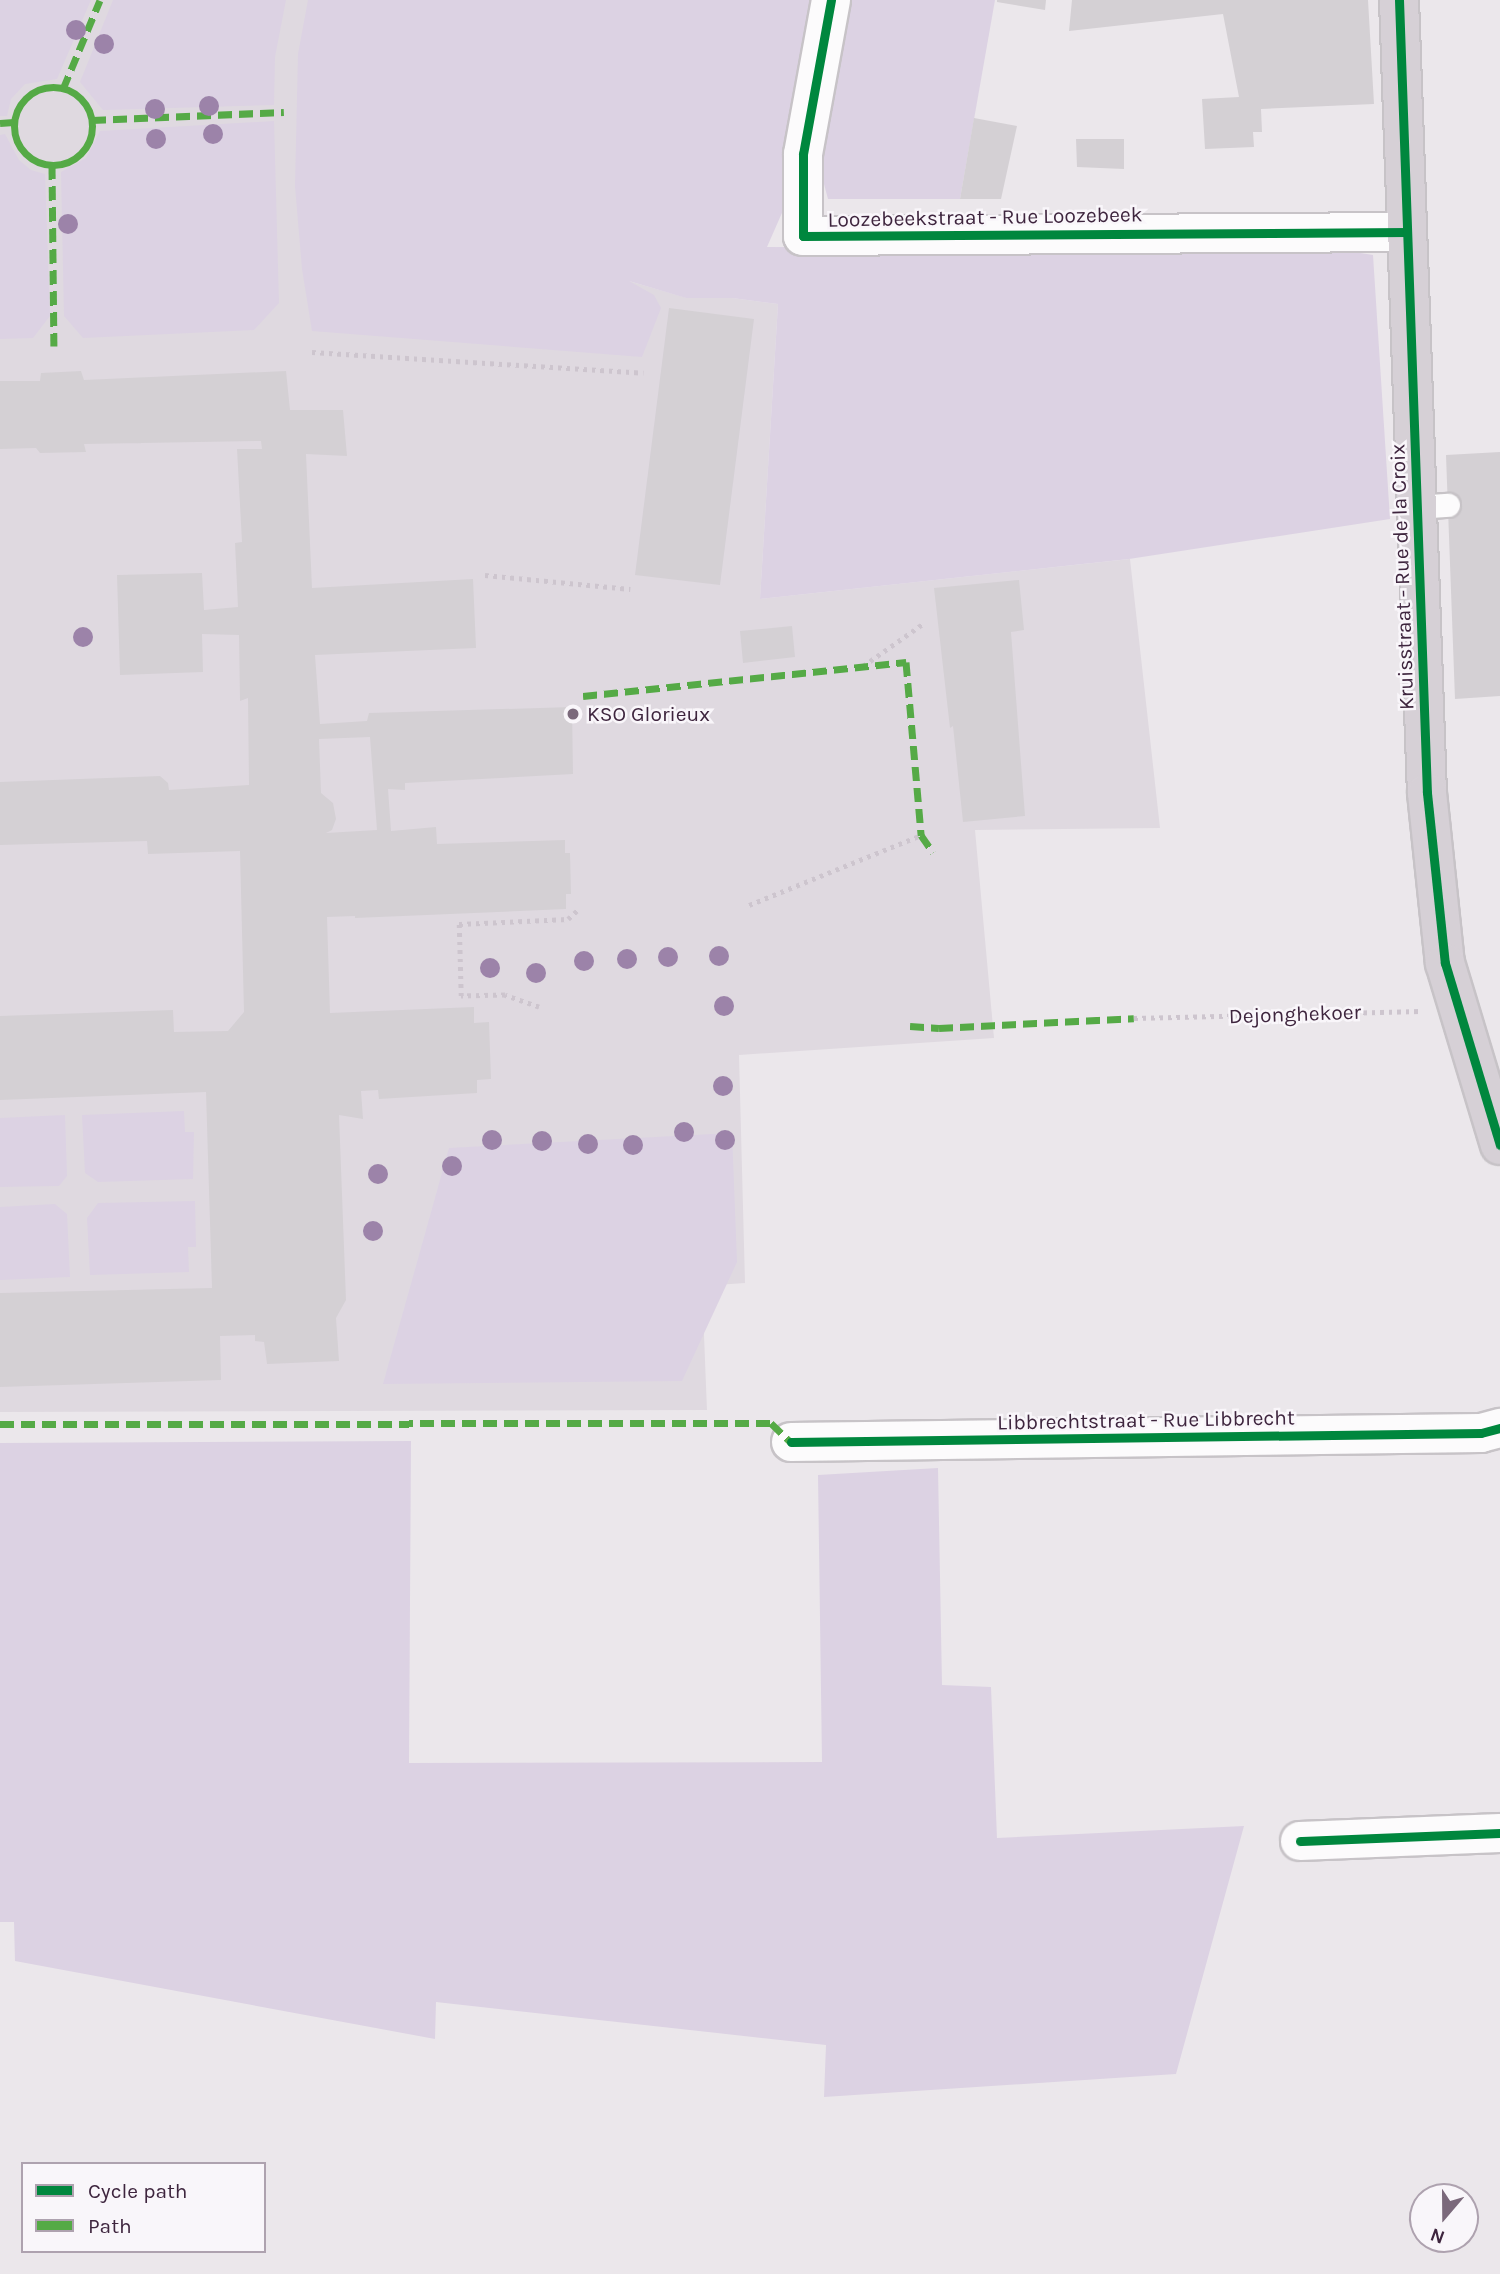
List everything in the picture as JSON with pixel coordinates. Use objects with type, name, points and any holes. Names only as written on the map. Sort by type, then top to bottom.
[{"type":"main road","name":"Kruisstraat - Rue de la Croix","points":[[1399,0],[1407,232],[1432,506],[1427,793],[1445,963],[1457,1010],[1500,1144]]},
{"type":"street","name":"Loozebeekstraat - Rue Loozebeek","points":[[831,0],[803,153],[803,236],[1407,232]]},
{"type":"street","name":"Libbrechtstraat - Rue Libbrecht","points":[[791,1442],[1481,1433],[1500,1428]]},
{"type":"street","points":[[1300,1841],[1500,1833]]},
{"type":"path","points":[[312,352],[643,373]]},
{"type":"path","points":[[485,575],[629,589]]},
{"type":"path","points":[[863,666],[924,623]]},
{"type":"path","points":[[749,905],[921,835]]},
{"type":"path","points":[[539,1007],[505,995],[461,996],[459,924],[568,919],[580,908]]},
{"type":"shaded area","name":"KSO Glorieux","points":[[0,0],[580,0],[622,279],[687,298],[732,298],[778,304],[760,599],[1130,559],[1160,828],[975,830],[994,1038],[739,1055],[745,1283],[702,1286],[707,1410],[0,1412]]},
{"type":"shaded area","points":[[0,0],[91,0],[57,79],[25,84],[11,99],[7,116],[0,116]]},
{"type":"shaded area","points":[[113,0],[286,0],[275,57],[274,105],[103,110],[80,82]]},
{"type":"shaded area","points":[[308,0],[820,0],[785,206],[767,247],[1335,249],[1373,255],[1390,519],[1129,559],[760,599],[778,304],[732,298],[686,298],[629,281],[654,295],[661,308],[642,357],[312,331],[302,269],[295,186],[298,54]]},
{"type":"shaded area","points":[[846,0],[995,0],[960,199],[828,199],[817,158]]},
{"type":"shaded area","points":[[274,121],[279,303],[254,330],[83,338],[64,316],[61,172],[86,158],[100,131]]},
{"type":"shaded area","points":[[5,134],[19,160],[31,170],[45,174],[50,316],[33,338],[0,339],[0,135]]},
{"type":"shaded area","points":[[184,1111],[185,1132],[194,1132],[193,1179],[98,1182],[85,1173],[82,1115]]},
{"type":"shaded area","points":[[65,1115],[67,1176],[59,1186],[0,1187],[0,1118]]},
{"type":"shaded area","points":[[732,1133],[737,1262],[682,1381],[383,1384],[449,1148]]},
{"type":"shaded area","points":[[195,1201],[196,1247],[188,1247],[189,1272],[90,1275],[87,1218],[98,1203]]},
{"type":"shaded area","points":[[55,1204],[67,1214],[70,1277],[0,1280],[0,1207]]},
{"type":"shaded area","points":[[411,1441],[409,1763],[822,1762],[818,1475],[938,1468],[942,1685],[991,1687],[997,1838],[1244,1826],[1176,2074],[824,2097],[826,2045],[436,2002],[435,2039],[15,1961],[14,1922],[0,1922],[0,1443]]},
{"type":"building","points":[[1046,0],[1045,10],[997,2]]},
{"type":"building","points":[[1072,0],[1368,0],[1374,104],[1261,109],[1262,132],[1253,132],[1254,147],[1205,149],[1202,99],[1239,97],[1223,14],[1069,31]]},
{"type":"building","points":[[974,118],[1017,126],[1001,199],[960,199]]},
{"type":"building","points":[[1076,139],[1124,139],[1124,169],[1077,167]]},
{"type":"building","points":[[669,308],[754,319],[720,585],[635,575]]},
{"type":"building","points":[[81,371],[84,380],[286,371],[290,410],[343,410],[347,456],[306,454],[312,588],[473,579],[476,648],[315,655],[320,724],[367,721],[369,713],[572,707],[573,774],[405,783],[405,790],[388,789],[391,831],[436,827],[437,844],[565,840],[565,853],[570,853],[571,894],[566,894],[566,909],[327,917],[330,1013],[474,1007],[474,1023],[489,1022],[491,1079],[477,1080],[477,1093],[379,1099],[378,1090],[361,1091],[363,1119],[339,1115],[346,1300],[336,1318],[339,1361],[267,1364],[264,1342],[255,1341],[255,1335],[220,1336],[221,1380],[0,1387],[0,1293],[212,1288],[206,1092],[0,1100],[0,1016],[173,1010],[174,1032],[228,1031],[244,1012],[240,851],[148,854],[147,841],[0,845],[0,782],[160,776],[168,783],[169,790],[249,785],[248,698],[240,701],[239,635],[202,634],[203,672],[120,675],[117,575],[202,573],[204,610],[238,607],[235,543],[242,542],[237,449],[262,449],[261,441],[84,444],[86,452],[40,453],[36,448],[0,449],[0,381],[40,381],[41,373]],"holes":[[[370,737],[377,830],[326,833],[332,830],[336,819],[333,803],[321,793],[319,739]]]},
{"type":"building","points":[[1500,452],[1500,696],[1455,699],[1446,455]]},
{"type":"building","points":[[1019,580],[1024,630],[1011,632],[1025,816],[963,822],[934,588]]},
{"type":"building","points":[[792,626],[795,657],[743,663],[740,631]]},
{"type":"marked path","points":[[63,89],[100,0]]},
{"type":"marked path","points":[[53,87],[68,90],[80,99],[89,111],[92,126],[89,141],[80,153],[68,162],[53,165],[38,162],[26,153],[17,141],[14,126],[17,111],[26,99],[38,90],[53,87]]},
{"type":"marked path","points":[[92,120],[284,112]]},
{"type":"marked path","points":[[0,123],[14,122]]},
{"type":"marked path","points":[[52,165],[54,346]]},
{"type":"marked path","points":[[583,696],[906,662],[921,835],[933,852]]},
{"type":"marked path","points":[[910,1026],[939,1028],[1134,1018]]},
{"type":"marked path","points":[[0,1424],[771,1423],[791,1442]]},
{"type":"cycle path","points":[[831,0],[803,154],[803,236],[1407,232]]},
{"type":"cycle path","points":[[1399,0],[1427,793],[1445,963],[1500,1145]]},
{"type":"cycle path","points":[[791,1442],[1481,1433],[1500,1428]]},
{"type":"cycle path","points":[[1300,1841],[1500,1833]]},
{"type":"place","name":"KSO Glorieux","points":[[573,714]]}]
